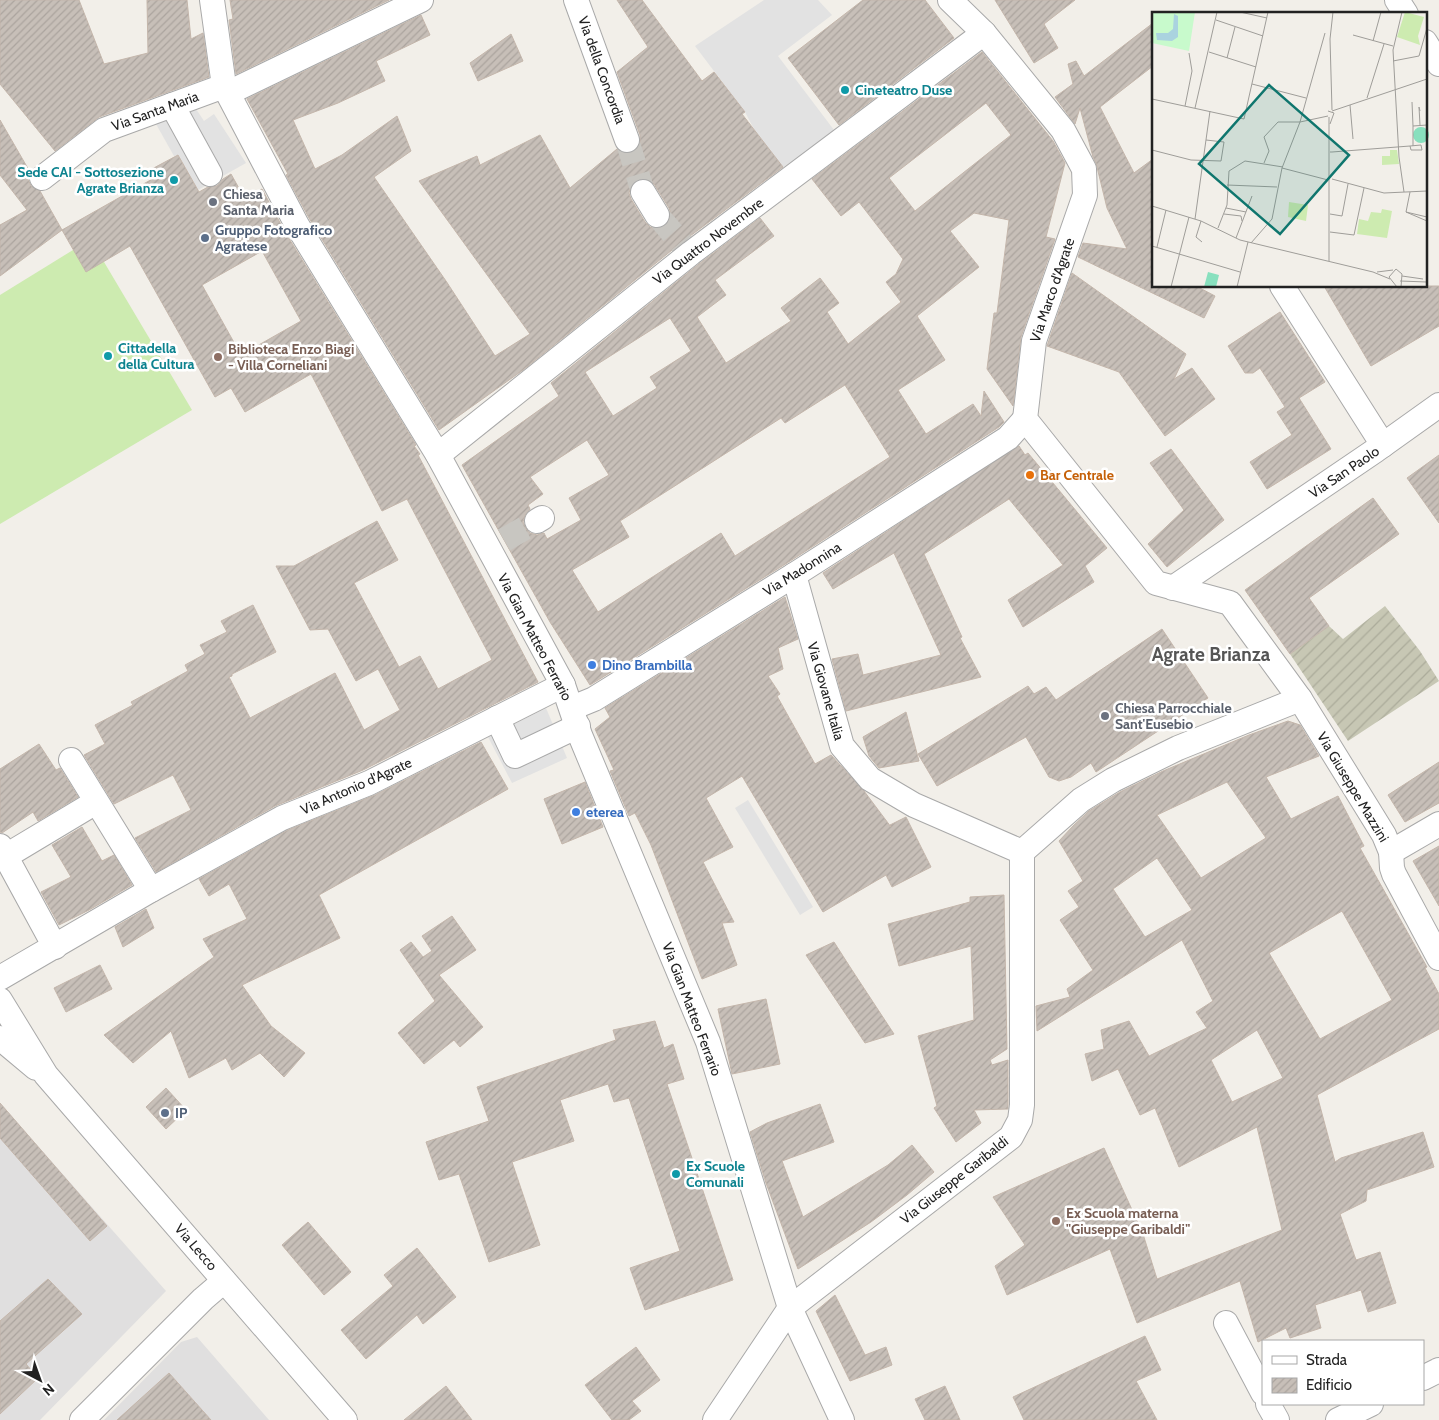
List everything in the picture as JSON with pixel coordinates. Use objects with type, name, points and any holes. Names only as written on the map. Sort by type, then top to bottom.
[{"type":"street","name":"Via Gian Matteo Ferrario","points":[[212,0],[226,90],[297,225],[438,456],[496,544],[563,685],[708,1042],[790,1308],[842,1420]]},
{"type":"street","name":"Via Santa Maria","points":[[42,178],[104,130],[172,105],[226,90],[421,0]]},
{"type":"street","name":"Via della Concordia","points":[[576,0],[627,140]]},
{"type":"street","name":"Via Marco d'Agrate","points":[[950,0],[984,32],[1063,130],[1084,169],[1084,195],[1034,341],[1025,420]]},
{"type":"street","points":[[1397,0],[1405,12]]},
{"type":"street","name":"Via Quattro Novembre","points":[[438,456],[686,249],[984,32]]},
{"type":"street","points":[[172,105],[210,174]]},
{"type":"street","points":[[643,192],[657,215]]},
{"type":"street","name":"Via San Paolo","points":[[1164,585],[1383,445],[1283,288]]},
{"type":"street","points":[[1383,445],[1439,405]]},
{"type":"street","points":[[1025,420],[1164,585]]},
{"type":"street","name":"Via Madonnina","points":[[497,718],[515,756],[575,717],[594,699],[794,575],[1008,438],[1025,420]]},
{"type":"street","name":"Via Giovane Italia","points":[[794,575],[842,746],[870,779],[914,805],[1022,852]]},
{"type":"street","name":"Via Giuseppe Mazzini","points":[[1164,585],[1230,603],[1300,699],[1384,836],[1391,852],[1394,874],[1439,958]]},
{"type":"street","name":"Via Antonio d'Agrate","points":[[0,978],[151,890],[282,818],[368,783],[563,685]]},
{"type":"street","points":[[1022,852],[1081,800],[1113,780],[1178,748],[1300,699]]},
{"type":"street","points":[[71,760],[151,890]]},
{"type":"street","points":[[55,947],[3,851],[96,802]]},
{"type":"street","points":[[1391,852],[1439,824]]},
{"type":"street","name":"Via Giuseppe Garibaldi","points":[[715,1420],[790,1308],[1010,1137],[1020,1120],[1022,1105],[1022,852]]},
{"type":"street","name":"Via Lecco","points":[[0,1000],[46,1075],[345,1420]]},
{"type":"street","name":"Via Lecco","points":[[0,1038],[29,1064],[46,1075]]},
{"type":"street","points":[[82,1420],[224,1281]]},
{"type":"street","points":[[1226,1323],[1262,1391]]},
{"type":"street","points":[[1424,1378],[1439,1370]]},
{"type":"street","points":[[1269,1405],[1277,1420]]},
{"type":"street","points":[[1338,1420],[1369,1405]]},
{"type":"shaded area","points":[[764,0],[818,0],[832,15],[778,56],[834,130],[798,158],[783,167],[755,131],[745,112],[695,46]]},
{"type":"shaded area","points":[[196,109],[204,121],[214,114],[246,163],[198,190],[178,155],[174,156],[156,124]]},
{"type":"shaded area","points":[[1385,606],[1420,651],[1439,681],[1348,741],[1290,654],[1329,626],[1343,639]]},
{"type":"shaded area","points":[[546,708],[567,758],[512,783],[488,737]]},
{"type":"shaded area","points":[[748,800],[813,907],[800,915],[735,808]]},
{"type":"shaded area","points":[[0,1103],[166,1291],[40,1420],[0,1420]]},
{"type":"shaded area","points":[[197,1337],[269,1420],[104,1420],[181,1342]]},
{"type":"green space","points":[[73,250],[104,262],[192,410],[0,524],[0,295]]},
{"type":"building","points":[[0,0],[79,0],[104,64],[148,53],[147,0],[187,0],[191,39],[203,33],[209,77],[99,117],[55,151],[0,84]]},
{"type":"building","points":[[230,0],[389,0],[236,74],[229,20],[233,19]]},
{"type":"building","points":[[617,0],[642,0],[702,81],[714,72],[745,112],[742,114],[783,167],[682,242],[523,370],[439,430],[309,218],[286,175],[288,174],[247,99],[421,15],[430,35],[376,61],[385,81],[338,103],[293,120],[315,169],[342,155],[397,116],[411,151],[374,177],[495,356],[530,334],[419,181],[477,156],[480,165],[540,135],[570,188],[617,149],[625,154],[631,153],[637,149],[640,143],[640,135],[617,72],[648,47]],"holes":[[[642,178],[654,184],[671,214],[669,221],[664,227],[657,229],[650,227],[645,222],[629,193],[635,181]]]},
{"type":"building","name":"Cineteatro Duse","points":[[863,0],[925,0],[954,38],[839,125],[788,58]]},
{"type":"building","points":[[995,0],[1075,0],[1044,24],[1058,48],[1034,63]]},
{"type":"building","points":[[1152,24],[1152,67],[1100,107],[1134,173],[1152,160],[1152,288],[1200,288],[1215,296],[1204,318],[1078,257],[1083,243],[1127,249],[1107,208],[1080,108],[1075,124],[1055,97],[1073,84],[1068,64],[1076,61],[1084,76]]},
{"type":"building","points":[[511,34],[523,61],[478,81],[470,63]]},
{"type":"building","points":[[982,52],[1053,141],[1065,163],[1046,237],[1055,239],[1021,337],[1013,406],[987,369],[994,313],[997,313],[1009,220],[974,213],[950,231],[979,267],[917,316],[945,360],[898,390],[926,434],[973,404],[981,416],[984,391],[1004,422],[787,563],[590,685],[550,622],[462,465],[559,396],[551,383],[699,264],[760,218],[774,236],[715,280],[726,295],[697,317],[726,363],[791,321],[781,308],[820,278],[839,303],[827,312],[848,344],[901,302],[886,282],[896,274],[903,259],[859,202],[841,216],[812,179]],"holes":[[[986,103],[1011,135],[915,211],[889,178]],[[670,318],[691,351],[650,377],[657,388],[613,416],[585,372]],[[845,385],[890,457],[735,556],[721,533],[598,612],[572,570],[629,537],[620,521],[781,418],[785,423]],[[587,440],[609,475],[569,498],[581,520],[547,539],[544,533],[537,535],[530,533],[523,522],[525,515],[530,509],[528,505],[543,494],[530,477]]]},
{"type":"building","points":[[0,120],[30,172],[28,179],[31,186],[40,191],[62,230],[0,276],[0,225],[27,210],[0,175]]},
{"type":"building","points":[[178,155],[199,192],[208,187],[217,186],[231,174],[245,199],[262,189],[285,232],[416,445],[414,446],[420,454],[418,455],[538,682],[363,770],[275,806],[156,872],[135,838],[191,810],[173,775],[114,804],[84,755],[105,744],[95,725],[133,705],[131,702],[188,671],[185,665],[205,654],[200,645],[227,632],[221,621],[253,605],[276,652],[229,677],[250,718],[335,673],[364,730],[400,710],[378,669],[356,681],[328,629],[310,630],[276,566],[294,566],[377,521],[398,560],[354,583],[399,667],[420,656],[438,689],[492,660],[407,499],[382,511],[311,374],[245,412],[231,388],[215,397],[130,246],[86,272],[62,230],[154,178],[150,170]],"holes":[[[262,251],[301,321],[241,355],[202,285]]]},
{"type":"building","points":[[1072,273],[1186,354],[1174,379],[1192,368],[1215,399],[1165,436],[1119,372],[1047,346]]},
{"type":"building","points":[[1426,286],[1439,286],[1439,326],[1371,366],[1325,288],[1426,288]]},
{"type":"building","points":[[1280,312],[1325,382],[1299,398],[1331,449],[1267,489],[1250,462],[1292,435],[1277,412],[1285,407],[1260,368],[1253,373],[1245,373],[1228,346]]},
{"type":"building","points":[[1019,446],[1025,455],[1028,453],[1107,548],[1085,566],[1094,582],[1023,627],[1008,600],[1063,565],[1009,499],[924,554],[962,637],[960,638],[981,677],[846,711],[832,659],[858,654],[863,675],[941,655],[894,553],[833,589],[823,573]]},
{"type":"building","points":[[1171,449],[1224,520],[1167,567],[1148,544],[1184,510],[1150,463]]},
{"type":"building","points":[[1439,455],[1439,523],[1407,478]]},
{"type":"building","points":[[1373,498],[1399,534],[1309,598],[1329,626],[1290,654],[1245,590]]},
{"type":"building","points":[[785,597],[798,639],[778,648],[783,669],[768,676],[780,694],[777,696],[815,764],[831,755],[864,791],[891,827],[890,825],[906,817],[931,867],[892,887],[886,875],[823,912],[742,776],[706,798],[733,847],[703,862],[734,922],[722,923],[737,965],[702,979],[651,845],[635,813],[629,816],[610,771],[614,770],[595,729],[610,717],[605,708]]},
{"type":"building","name":"Chiesa Parrocchiale Sant'Eusebio","points":[[1162,629],[1208,698],[1096,772],[1091,763],[1071,777],[1059,781],[1049,777],[1026,737],[937,786],[918,754],[1028,686],[1034,694],[1046,687],[1056,700]]},
{"type":"building","points":[[906,712],[919,761],[879,768],[869,756],[863,737]]},
{"type":"building","points":[[1288,721],[1300,725],[1319,756],[1266,777],[1291,819],[1338,796],[1364,846],[1360,848],[1427,967],[1425,968],[1439,994],[1439,1029],[1317,1095],[1335,1162],[1341,1158],[1423,1132],[1434,1167],[1367,1190],[1366,1201],[1340,1214],[1356,1260],[1380,1252],[1396,1303],[1368,1312],[1361,1290],[1315,1305],[1321,1328],[1290,1338],[1286,1328],[1258,1342],[1240,1281],[1137,1323],[1110,1249],[1007,1295],[995,1266],[1025,1245],[993,1197],[1104,1148],[1143,1234],[1157,1279],[1282,1230],[1257,1127],[1179,1167],[1155,1108],[1140,1115],[1118,1069],[1092,1081],[1085,1054],[1104,1049],[1101,1030],[1129,1021],[1149,1056],[1207,1028],[1196,1012],[1213,1001],[1182,940],[1037,1031],[1036,1006],[1070,997],[1067,989],[1093,970],[1060,920],[1079,907],[1068,891],[1083,881],[1059,841],[1089,811],[1120,792],[1163,771]],"holes":[[[1227,782],[1266,838],[1201,878],[1157,815]],[[1157,858],[1192,910],[1145,937],[1113,889]],[[1342,911],[1392,1000],[1320,1039],[1269,953]],[[1257,1030],[1283,1078],[1232,1102],[1211,1060]]]},
{"type":"building","points":[[481,742],[508,789],[319,895],[340,938],[242,985],[271,1026],[305,1053],[284,1077],[260,1053],[232,1070],[226,1058],[189,1078],[171,1031],[133,1063],[104,1035],[214,957],[203,939],[247,919],[229,884],[209,896],[199,879],[288,830],[375,795]]},
{"type":"building","points":[[39,744],[56,770],[60,768],[78,797],[38,821],[33,812],[2,833],[0,832],[0,769]]},
{"type":"building","points":[[1439,762],[1439,803],[1405,822],[1388,795]]},
{"type":"building","points":[[585,782],[603,827],[562,844],[544,799]]},
{"type":"building","points":[[82,827],[102,861],[114,855],[132,885],[59,925],[41,892],[71,877],[52,845]]},
{"type":"building","points":[[1439,846],[1439,906],[1413,861]]},
{"type":"building","points":[[1004,895],[1007,1049],[990,1060],[992,1065],[1008,1060],[1008,1109],[974,1110],[981,1123],[956,1142],[934,1108],[937,1106],[918,1036],[974,1020],[971,946],[899,966],[888,924],[970,902],[970,897]]},
{"type":"building","points":[[146,909],[154,928],[123,947],[115,927]]},
{"type":"building","points":[[452,916],[476,950],[439,975],[483,1027],[460,1047],[454,1040],[424,1064],[398,1033],[435,1001],[400,950],[411,942],[423,957],[432,951],[422,936]]},
{"type":"building","points":[[834,942],[894,1034],[865,1043],[806,955]]},
{"type":"building","points":[[100,965],[112,989],[66,1012],[54,988]]},
{"type":"building","points":[[766,999],[780,1064],[732,1074],[718,1009]]},
{"type":"building","points":[[655,1021],[664,1048],[673,1044],[684,1079],[667,1084],[733,1280],[645,1310],[630,1268],[680,1251],[629,1098],[614,1102],[608,1084],[560,1100],[574,1141],[512,1162],[540,1245],[489,1262],[459,1174],[439,1180],[426,1142],[489,1121],[477,1087],[616,1040],[613,1030]]},
{"type":"building","points":[[166,1088],[186,1110],[166,1129],[146,1107]]},
{"type":"building","points":[[0,1103],[107,1226],[90,1241],[0,1138]]},
{"type":"building","points":[[820,1104],[834,1142],[782,1161],[803,1217],[888,1165],[912,1145],[934,1172],[871,1222],[798,1269],[766,1183],[750,1132],[767,1123]]},
{"type":"building","points":[[308,1222],[351,1272],[324,1295],[282,1245]]},
{"type":"building","points":[[417,1248],[456,1297],[423,1324],[417,1315],[366,1359],[341,1330],[393,1286],[384,1275]]},
{"type":"building","points":[[48,1279],[82,1314],[26,1364],[38,1378],[0,1414],[0,1321]]},
{"type":"building","points":[[835,1295],[865,1355],[886,1347],[892,1365],[850,1381],[816,1311]]},
{"type":"building","points":[[1145,1336],[1161,1370],[1136,1381],[1157,1420],[1024,1420],[1013,1397]]},
{"type":"building","points":[[636,1347],[660,1380],[632,1401],[641,1411],[629,1420],[612,1420],[585,1385]]},
{"type":"building","points":[[169,1373],[211,1420],[117,1420]]},
{"type":"building","points":[[446,1386],[472,1420],[404,1420]]},
{"type":"building","points":[[945,1386],[960,1420],[925,1420],[915,1399]]},
{"type":"tunnel","points":[[627,140],[643,192]]},
{"type":"tunnel","points":[[657,215],[682,244]]},
{"type":"tunnel","points":[[504,540],[537,521]]},
{"type":"place","name":"Cineteatro Duse","points":[[845,90]]},
{"type":"place","name":"Sede CAI - Sottosezione Agrate Brianza","points":[[174,180]]},
{"type":"place","name":"Chiesa Santa Maria","points":[[213,202]]},
{"type":"place","name":"Gruppo Fotografico Agratese","points":[[205,238]]},
{"type":"place","name":"Cittadella della Cultura","points":[[108,356]]},
{"type":"place","name":"Biblioteca Enzo Biagi - Villa Corneliani","points":[[218,357]]},
{"type":"place","name":"Bar Centrale","points":[[1030,475]]},
{"type":"place","name":"Dino Brambilla","points":[[592,665]]},
{"type":"place","name":"Chiesa Parrocchiale Sant'Eusebio","points":[[1105,716]]},
{"type":"place","name":"eterea","points":[[576,812]]},
{"type":"place","name":"IP","points":[[165,1113]]},
{"type":"place","name":"Ex Scuole Comunali","points":[[676,1174]]},
{"type":"place","name":"Ex Scuola materna \"Giuseppe Garibaldi\"","points":[[1056,1221]]},
{"type":"district","name":"Agrate Brianza","points":[[1211,654]]}]
